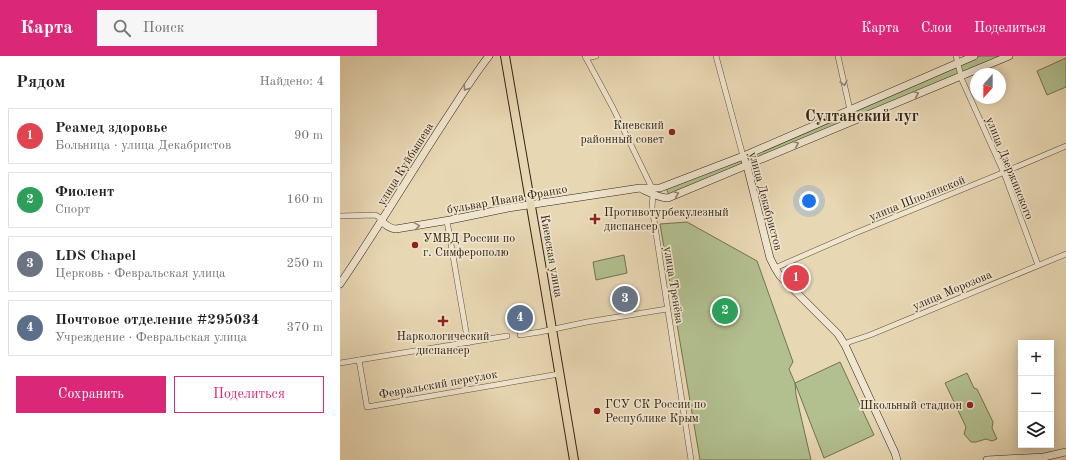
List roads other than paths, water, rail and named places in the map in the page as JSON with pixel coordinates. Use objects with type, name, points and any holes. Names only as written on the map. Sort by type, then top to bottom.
[{"type":"main road","name":"Киевская улица","points":[[504,56],[574,460]]},
{"type":"street","name":"улица Куйбышева","points":[[340,284],[473,78],[489,56]]},
{"type":"street","points":[[586,57],[596,56]]},
{"type":"street","name":"улица Декабристов","points":[[716,56],[770,258],[780,276],[838,334],[845,345],[897,460]]},
{"type":"street","points":[[838,56],[850,110]]},
{"type":"street","points":[[653,191],[743,156],[850,110],[957,59],[974,56]]},
{"type":"street","name":"бульвар Ивана Франко","points":[[381,221],[393,229],[447,221],[508,208],[640,188],[653,191],[664,198],[668,198],[1009,56]]},
{"type":"street","name":"улица Тренёва","points":[[586,57],[613,108],[653,191],[652,208],[691,460]]},
{"type":"street","name":"улица Дзержинского","points":[[957,59],[961,76],[1004,173],[1038,265]]},
{"type":"street","name":"улица Шполянской","points":[[775,268],[1066,146]]},
{"type":"street","points":[[340,216],[375,215],[379,217],[381,221]]},
{"type":"street","points":[[447,221],[468,343]]},
{"type":"street","name":"улица Морозова","points":[[845,345],[849,342],[870,335],[1066,254]]},
{"type":"street","points":[[520,335],[667,309]]},
{"type":"street","points":[[340,363],[507,336]]},
{"type":"street","name":"Февральский переулок","points":[[360,360],[367,407],[559,374]]},
{"type":"street","points":[[987,460],[1044,457],[1066,452]]},
{"type":"place","name":"Киевский районный совет","points":[[672,132]]},
{"type":"place","name":"Противотурбекулезный диспансер","points":[[595,219]]},
{"type":"place","name":"УМВД России по г. Симферополю","points":[[415,245]]},
{"type":"place","name":"Реамед здоровье","points":[[796,278]]},
{"type":"place","name":"LDS Chapel","points":[[625,299]]},
{"type":"place","name":"Фиолент","points":[[725,311]]},
{"type":"place","name":"Почтовое отделение #295034","points":[[520,318]]},
{"type":"place","name":"Наркологический диспансер","points":[[443,321]]},
{"type":"place","name":"Школьный стадион","points":[[970,405]]},
{"type":"place","name":"ГСУ СК России по Республике Крым","points":[[597,411]]},
{"type":"district","name":"Султанский луг","points":[[862,115]]}]
